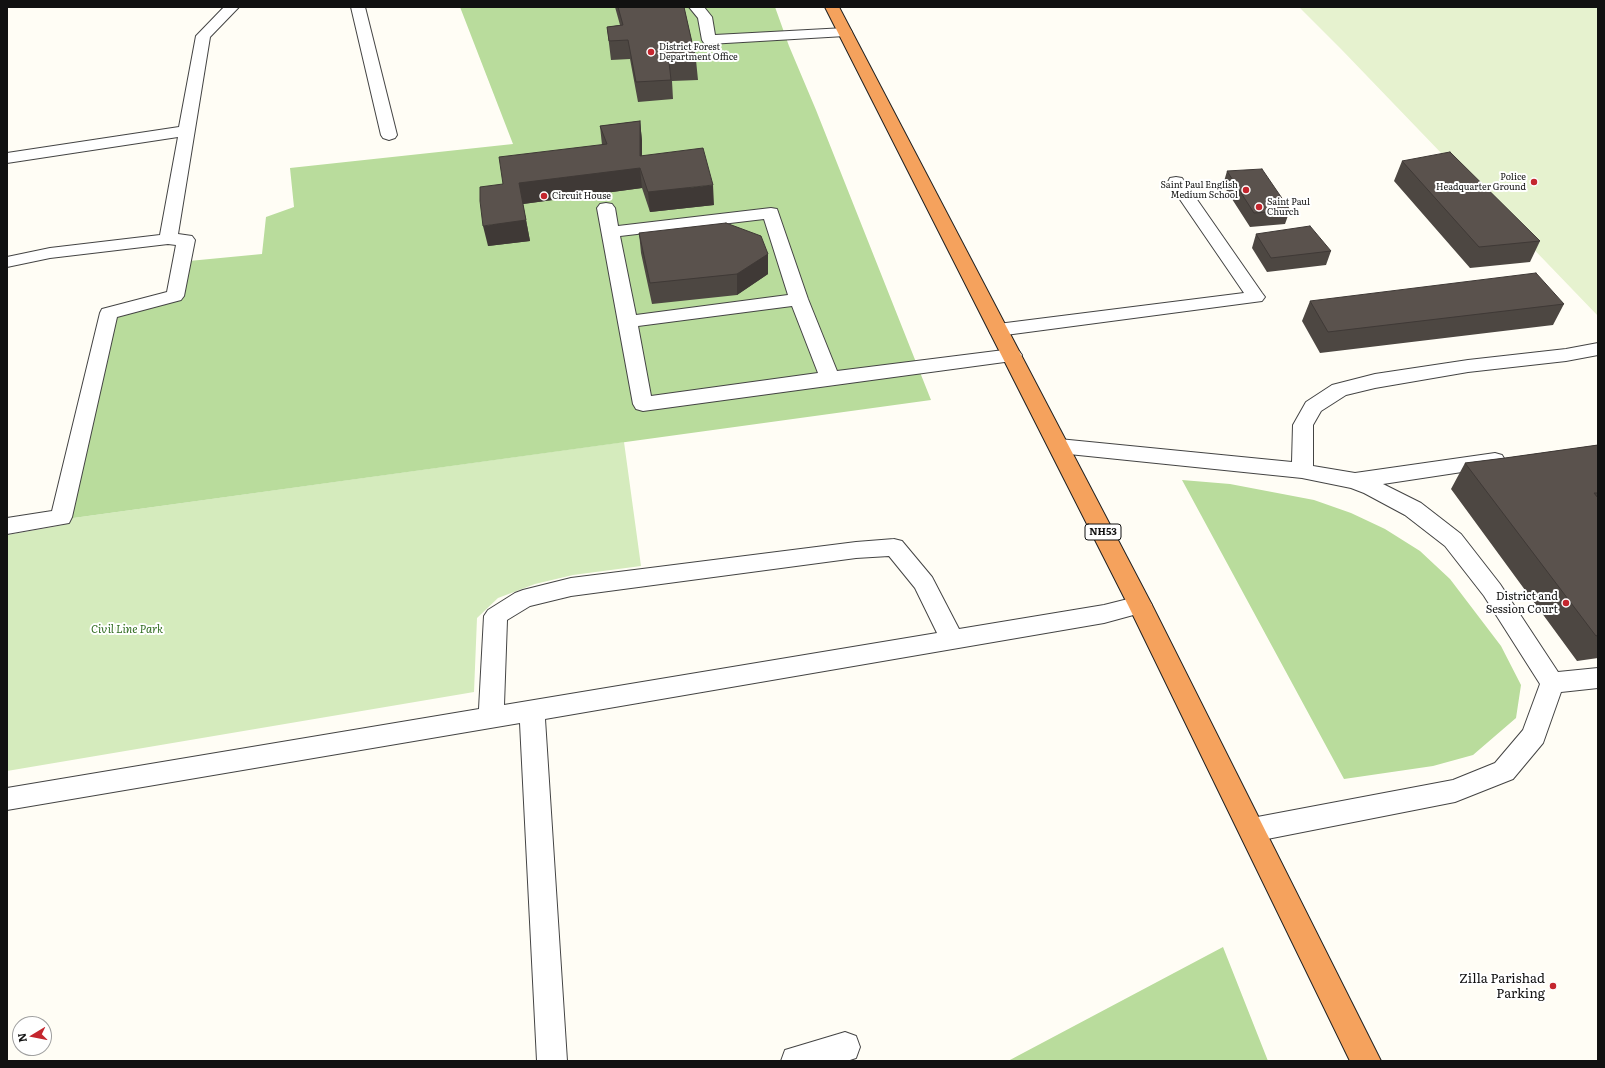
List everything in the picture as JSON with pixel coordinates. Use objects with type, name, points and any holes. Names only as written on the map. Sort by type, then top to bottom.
[{"type":"highway","name":"NH53","points":[[832,7],[1140,605],[1366,1061]]},
{"type":"street","points":[[168,239],[203,36],[232,7]]},
{"type":"street","points":[[358,7],[389,135]]},
{"type":"street","points":[[696,7],[705,17],[709,40],[845,32]]},
{"type":"street","points":[[7,158],[186,131]]},
{"type":"street","points":[[998,330],[1256,298],[1176,182]]},
{"type":"street","points":[[606,208],[643,404],[1012,355]]},
{"type":"street","points":[[610,232],[771,213],[799,299],[830,378]]},
{"type":"street","points":[[7,262],[50,253],[168,239],[186,240],[175,296],[109,313],[61,517],[7,526]]},
{"type":"street","points":[[627,322],[799,299]]},
{"type":"street","points":[[1302,471],[1303,425],[1313,408],[1339,390],[1375,382],[1468,366],[1566,355],[1598,349]]},
{"type":"street","points":[[1059,446],[1302,471],[1355,481],[1413,508],[1453,540],[1492,590],[1552,683]]},
{"type":"street","points":[[1355,481],[1512,458]]},
{"type":"street","points":[[491,718],[496,616],[523,599],[571,588],[856,550],[894,547],[924,583],[953,640]]},
{"type":"street","points":[[7,799],[953,640],[1104,614],[1140,605]]},
{"type":"street","points":[[1552,683],[1598,678]]},
{"type":"street","points":[[1252,830],[1455,791],[1504,771],[1534,735],[1552,683]]},
{"type":"street","points":[[532,711],[552,1061]]},
{"type":"street","points":[[796,1061],[845,1047]]},
{"type":"green space","points":[[460,7],[775,7],[789,46],[816,110],[931,400],[66,519],[112,315],[179,296],[189,261],[262,254],[266,217],[294,207],[290,168],[513,144]]},
{"type":"green space","name":"Police Headquarter Ground","points":[[1299,7],[1598,7],[1598,316],[1341,49]]},
{"type":"green space","name":"Civil Line Park","points":[[624,442],[641,566],[573,575],[535,584],[498,598],[477,618],[474,692],[7,771],[7,535],[63,525],[66,519]]},
{"type":"green space","points":[[1182,480],[1230,484],[1314,500],[1351,513],[1385,529],[1420,551],[1450,579],[1501,646],[1521,685],[1516,718],[1473,755],[1433,766],[1344,779]]},
{"type":"green space","points":[[1223,947],[1268,1061],[1008,1061]]},
{"type":"building","name":"District Forest Department Office","points":[[618,7],[684,7],[696,60],[669,62],[671,80],[636,82],[628,40],[609,41],[607,27],[623,25]]},
{"type":"building","points":[[640,121],[640,156],[703,148],[713,185],[648,192],[640,168],[519,183],[526,220],[483,226],[480,187],[503,184],[499,157],[607,144],[600,126]]},
{"type":"building","points":[[1450,152],[1540,241],[1479,247],[1402,161]]},
{"type":"building","points":[[1262,169],[1290,210],[1254,213],[1227,171]]},
{"type":"building","points":[[726,223],[761,236],[768,254],[737,274],[650,283],[639,233]]},
{"type":"building","points":[[1310,226],[1331,251],[1271,258],[1256,234]]},
{"type":"building","points":[[1536,273],[1564,304],[1328,332],[1310,301]]},
{"type":"building","name":"District and Session Court","points":[[1598,445],[1598,493],[1594,493],[1598,498],[1598,635],[1596,636],[1465,463]]},
{"type":"place","name":"District Forest Department Office","points":[[651,52]]},
{"type":"place","name":"Police Headquarter Ground","points":[[1534,182]]},
{"type":"place","name":"Saint Paul English Medium School","points":[[1246,190]]},
{"type":"place","name":"Circuit House","points":[[544,196]]},
{"type":"place","name":"Saint Paul Church","points":[[1259,207]]},
{"type":"place","name":"District and Session Court","points":[[1566,603]]},
{"type":"place","name":"Zilla Parishad Parking","points":[[1553,986]]}]
